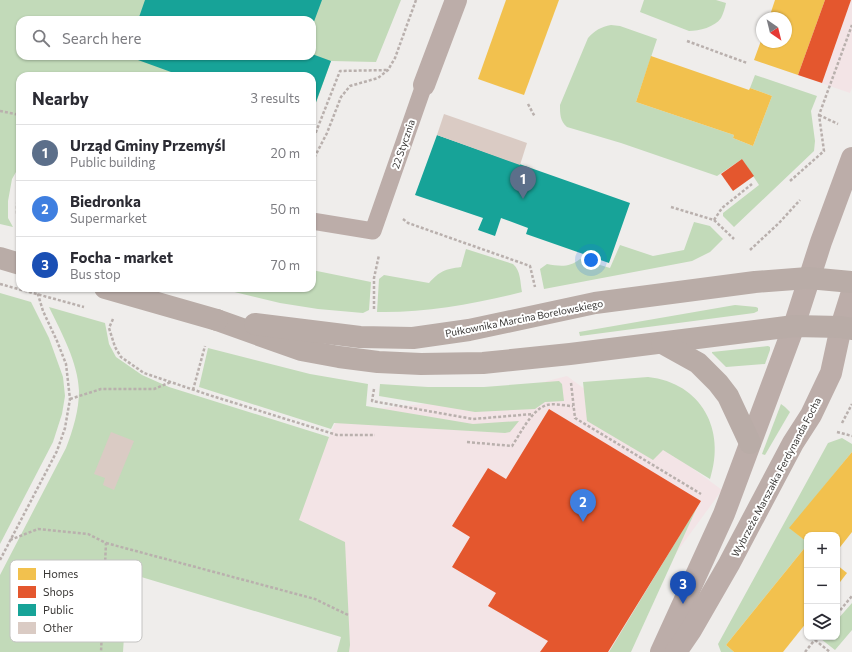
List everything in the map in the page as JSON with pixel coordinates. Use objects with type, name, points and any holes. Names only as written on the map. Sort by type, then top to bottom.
[{"type":"main road","points":[[0,258],[16,263]]},
{"type":"main road","name":"Pułkownika Marcina Borelowskiego","points":[[217,320],[360,337],[413,338],[469,330],[595,303],[755,282],[808,278],[852,282]]},
{"type":"main road","points":[[119,292],[217,320],[301,350],[378,362],[421,364],[483,363],[570,354],[794,326],[846,328]]},
{"type":"main road","points":[[662,343],[698,363],[718,383],[728,396],[750,443]]},
{"type":"street","name":"22 Stycznia","points":[[424,86],[456,0]]},
{"type":"street","points":[[661,652],[724,514],[794,326],[808,278],[852,158]]},
{"type":"street","name":"Wybrzeże Marszałka Ferdynanda Focha","points":[[676,652],[691,630],[729,564],[793,443],[810,416],[831,373],[846,328],[852,292]]},
{"type":"lane","name":"22 Stycznia","points":[[316,222],[373,231],[424,86]]},
{"type":"path","points":[[316,154],[341,97],[350,86],[378,78],[388,70],[395,58],[416,0]]},
{"type":"path","points":[[790,181],[824,151],[819,115],[852,25]]},
{"type":"path","points":[[687,41],[747,63]]},
{"type":"path","points":[[316,132],[340,71],[388,70]]},
{"type":"path","points":[[528,104],[535,117]]},
{"type":"path","points":[[0,111],[16,114]]},
{"type":"path","points":[[819,115],[838,124]]},
{"type":"path","points":[[714,220],[722,208],[752,184]]},
{"type":"path","points":[[750,250],[779,223],[800,200]]},
{"type":"path","points":[[671,207],[714,220],[734,239]]},
{"type":"path","points":[[402,215],[408,222],[530,266],[535,288]]},
{"type":"path","points":[[374,310],[374,278],[380,251]]},
{"type":"path","points":[[0,560],[57,451],[66,428],[70,399],[66,364],[43,311],[37,292]]},
{"type":"path","points":[[114,315],[110,328],[115,347],[121,357],[144,373],[192,390],[338,435],[375,435]]},
{"type":"path","points":[[192,390],[207,340]]},
{"type":"path","points":[[570,376],[575,418],[702,494]]},
{"type":"path","points":[[70,399],[101,389],[154,389],[171,382]]},
{"type":"path","points":[[374,386],[372,401],[473,419],[533,414]]},
{"type":"path","points":[[842,423],[852,404]]},
{"type":"path","points":[[467,442],[512,446],[533,414],[546,405],[573,406]]},
{"type":"path","points":[[837,432],[852,436]]},
{"type":"path","points":[[10,540],[38,529],[88,534],[106,543],[315,599],[348,615]]},
{"type":"path","points":[[105,560],[106,543]]},
{"type":"path","points":[[840,610],[852,596]]},
{"type":"path","points":[[804,652],[814,640]]},
{"type":"path","points":[[818,640],[830,652]]},
{"type":"path","points":[[101,642],[101,652]]},
{"type":"shaded area","points":[[825,0],[852,0],[852,88],[850,93],[798,75]]},
{"type":"shaded area","points":[[567,376],[722,490],[636,608],[616,652],[343,652],[347,632],[292,522],[340,412],[476,399]]},
{"type":"green space","points":[[0,0],[401,0],[376,62],[331,61],[316,103],[316,72],[16,72],[16,172],[12,179],[8,201],[8,218],[13,227],[0,224]]},
{"type":"green space","points":[[644,0],[716,0],[726,3],[721,18],[715,24],[702,29],[689,31],[640,12]]},
{"type":"green space","points":[[611,25],[620,26],[657,39],[636,102],[734,135],[733,138],[753,146],[772,96],[750,88],[755,75],[817,96],[811,111],[815,141],[814,151],[734,227],[723,216],[723,213],[759,185],[742,159],[717,176],[621,143],[567,127],[560,114],[560,105],[588,38],[598,29]]},
{"type":"green space","points":[[694,222],[710,226],[723,239],[710,252],[692,261],[544,289],[540,269],[547,264],[560,266],[568,265],[580,259],[610,268],[620,245],[653,256],[684,250]]},
{"type":"green space","points":[[466,249],[513,264],[519,273],[522,292],[450,307],[413,311],[377,312],[379,279],[384,275],[429,283],[443,271],[461,267]]},
{"type":"green space","points":[[316,271],[371,282],[369,310],[363,313],[318,309],[280,303],[234,292],[316,292]]},
{"type":"green space","points":[[0,293],[31,302],[49,338],[63,377],[65,396],[62,414],[53,442],[0,544]]},
{"type":"green space","points":[[735,305],[756,307],[758,308],[758,311],[754,313],[580,336],[579,332]]},
{"type":"green space","points":[[49,307],[105,323],[109,344],[116,357],[142,375],[169,387],[329,437],[299,520],[345,542],[350,645],[349,652],[337,652],[341,637],[142,577],[142,560],[10,560],[10,642],[124,642],[123,652],[0,652],[0,575],[66,448],[77,413],[79,391],[78,380],[76,369],[64,337]]},
{"type":"green space","points":[[770,347],[770,350],[765,364],[726,367],[712,353],[712,352]]},
{"type":"green space","points":[[208,348],[310,374],[368,384],[366,406],[473,424],[519,421],[510,432],[505,433],[334,423],[331,429],[199,387]]},
{"type":"green space","points":[[648,377],[667,381],[683,389],[696,399],[705,412],[712,427],[715,443],[714,461],[710,479],[663,450],[653,460],[587,421],[583,382]]},
{"type":"green space","points":[[559,381],[562,384],[564,401],[545,402],[535,409],[475,412],[379,396],[380,384],[428,387],[484,387]]},
{"type":"green space","points":[[781,404],[790,412],[765,455],[762,454]]},
{"type":"green space","points":[[842,438],[852,444],[852,452],[790,528],[804,540],[804,549],[726,645],[734,652],[721,652],[718,644],[828,443]]},
{"type":"green space","points":[[698,505],[631,652],[609,652]]},
{"type":"green space","points":[[852,603],[852,630],[835,650],[822,640],[840,640],[840,617]]},
{"type":"building: Homes","points":[[506,0],[559,0],[524,95],[478,79]]},
{"type":"building: Homes","points":[[775,0],[825,0],[798,75],[754,60],[758,48],[792,48],[792,12],[771,12]]},
{"type":"building: Homes","points":[[651,56],[749,90],[750,88],[772,96],[753,146],[733,138],[734,135],[636,102]]},
{"type":"building: Homes","points":[[852,452],[852,532],[840,547],[840,532],[804,532],[804,540],[789,528]]},
{"type":"building: Homes","points":[[804,549],[804,626],[783,652],[734,652],[726,645]]},
{"type":"building: Homes","points":[[840,567],[847,573],[840,582]]},
{"type":"building: Shops","points":[[825,0],[851,0],[822,83],[798,75]]},
{"type":"building: Shops","points":[[742,159],[754,176],[733,191],[721,174]]},
{"type":"building: Shops","points":[[549,409],[701,501],[608,652],[540,652],[548,641],[488,606],[496,593],[452,567],[470,537],[452,526],[488,468],[506,479]]},
{"type":"building: Public","points":[[145,0],[322,0],[316,16],[139,16]]},
{"type":"building: Public","points":[[316,55],[331,61],[316,102],[316,72],[171,72],[138,60],[316,60]]},
{"type":"building: Public","points":[[437,135],[630,203],[609,263],[526,234],[528,228],[501,218],[495,236],[478,230],[483,218],[415,195]]},
{"type":"building: Other","points":[[444,114],[527,143],[520,165],[437,135]]},
{"type":"building: Other","points":[[111,432],[134,441],[114,490],[103,485],[105,478],[94,474]]},
{"type":"place","name":"Urząd Gminy Przemyśl","points":[[523,199]]},
{"type":"place","name":"Biedronka","points":[[583,522]]},
{"type":"place","name":"Focha - market","points":[[683,604]]}]
